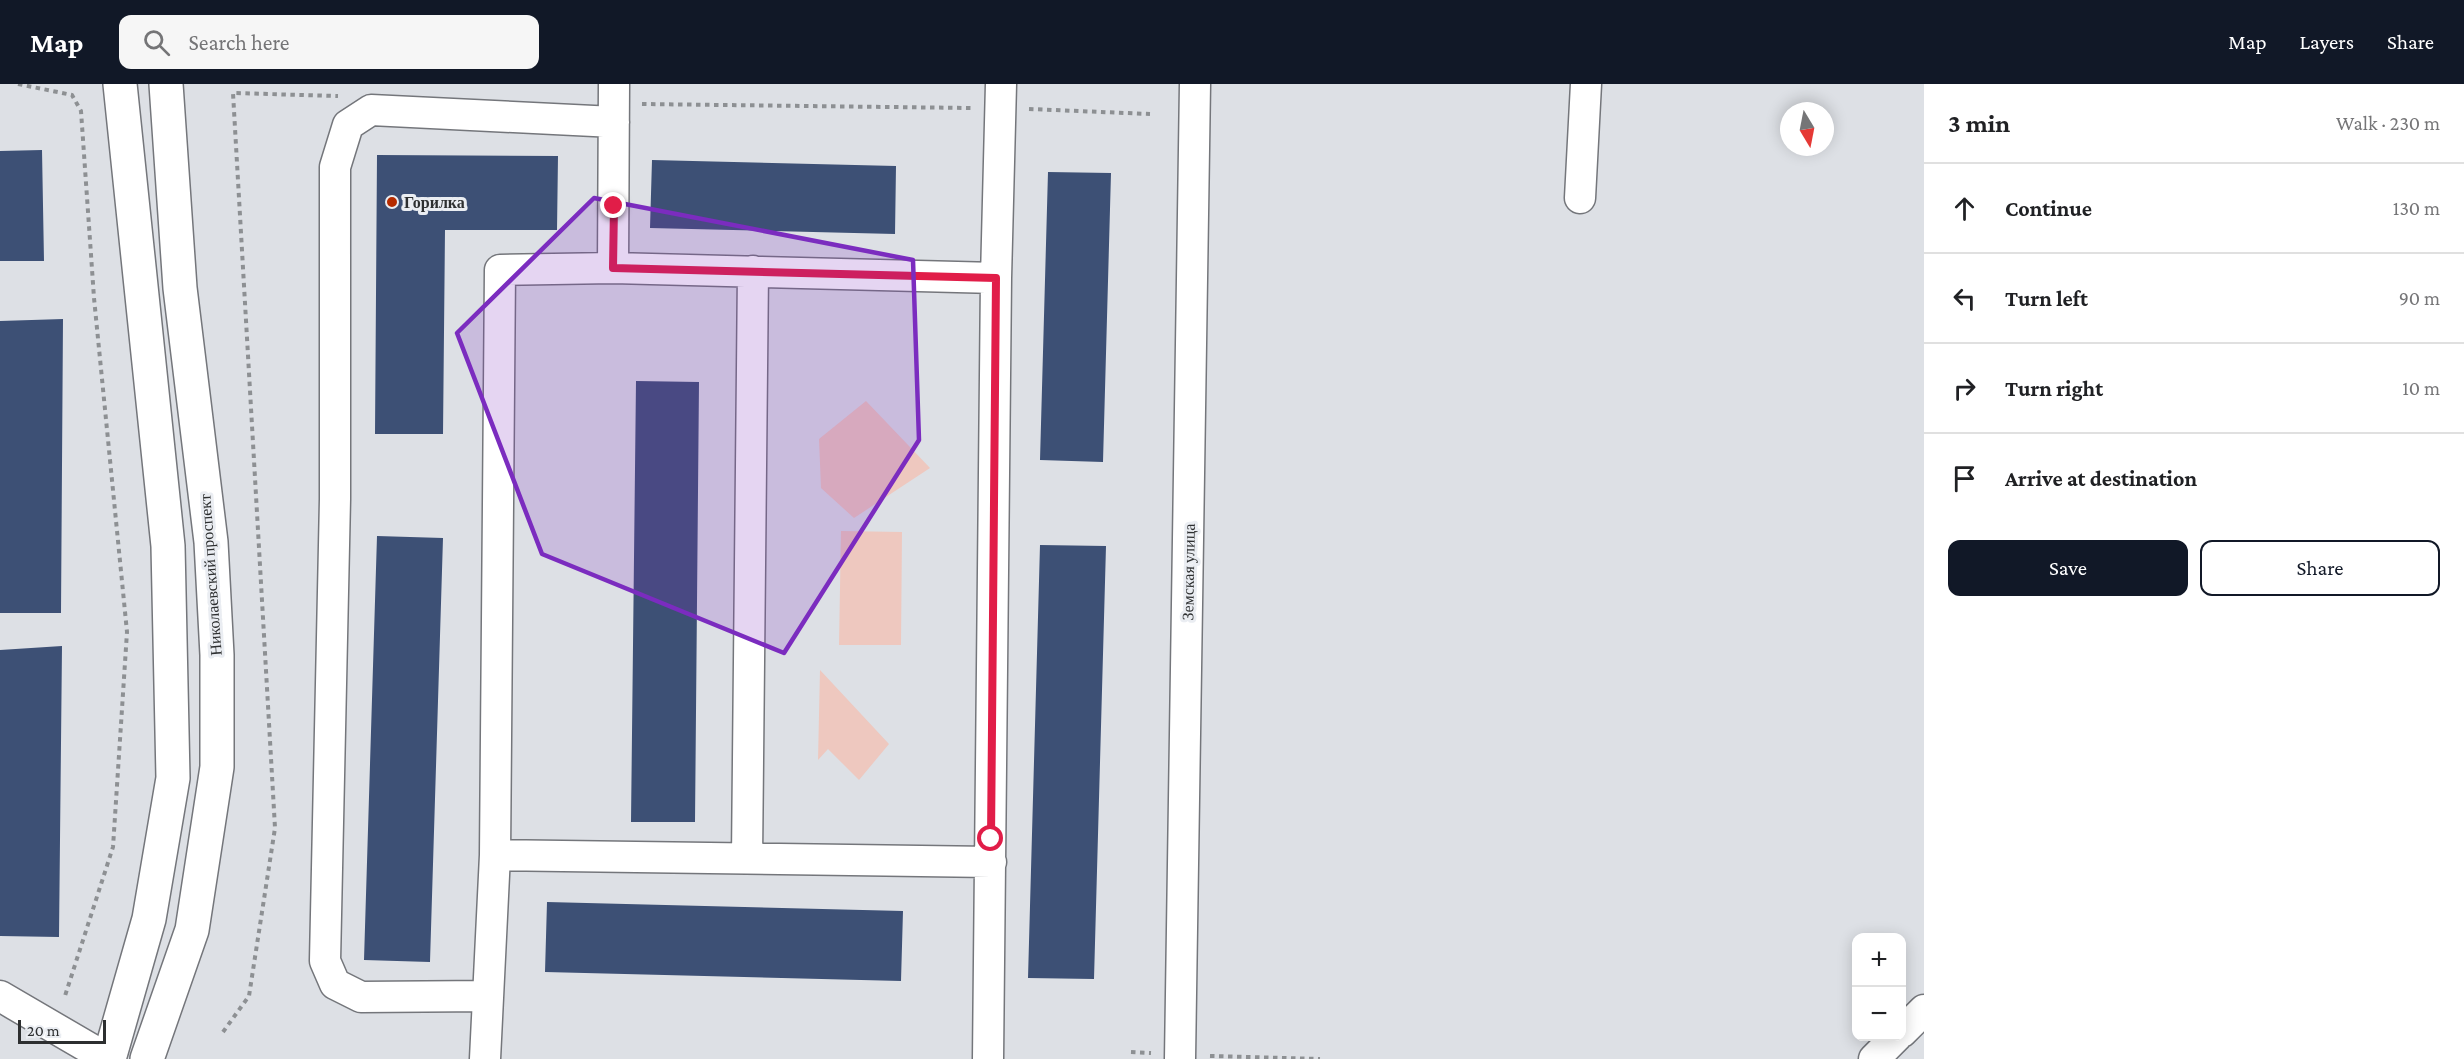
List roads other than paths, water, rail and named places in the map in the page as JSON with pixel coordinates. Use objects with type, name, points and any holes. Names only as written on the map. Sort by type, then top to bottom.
[{"type":"main road","points":[[108,1059],[149,919],[173,778],[168,546],[120,84]]},
{"type":"main road","name":"Николаевский проспект","points":[[147,1059],[192,930],[217,767],[217,655],[211,542],[180,288],[166,84]]},
{"type":"street","name":"Земская улица","points":[[1180,1057],[1195,84]]},
{"type":"street","points":[[1580,198],[1586,84]]},
{"type":"street","points":[[988,1059],[996,278],[1001,96]]},
{"type":"street","points":[[488,996],[361,997],[335,984],[325,961],[335,490],[335,166],[348,125],[371,110],[614,103],[613,268]]},
{"type":"street","points":[[485,1059],[495,855],[500,270],[613,268],[996,278]]},
{"type":"street","points":[[747,858],[753,271]]},
{"type":"street","points":[[495,855],[991,862]]},
{"type":"street","points":[[0,996],[108,1059]]},
{"type":"street","points":[[1906,1028],[1924,1010]]},
{"type":"street","points":[[1874,1059],[1892,1041]]},
{"type":"place","name":"Горилка","points":[[392,202]]}]
